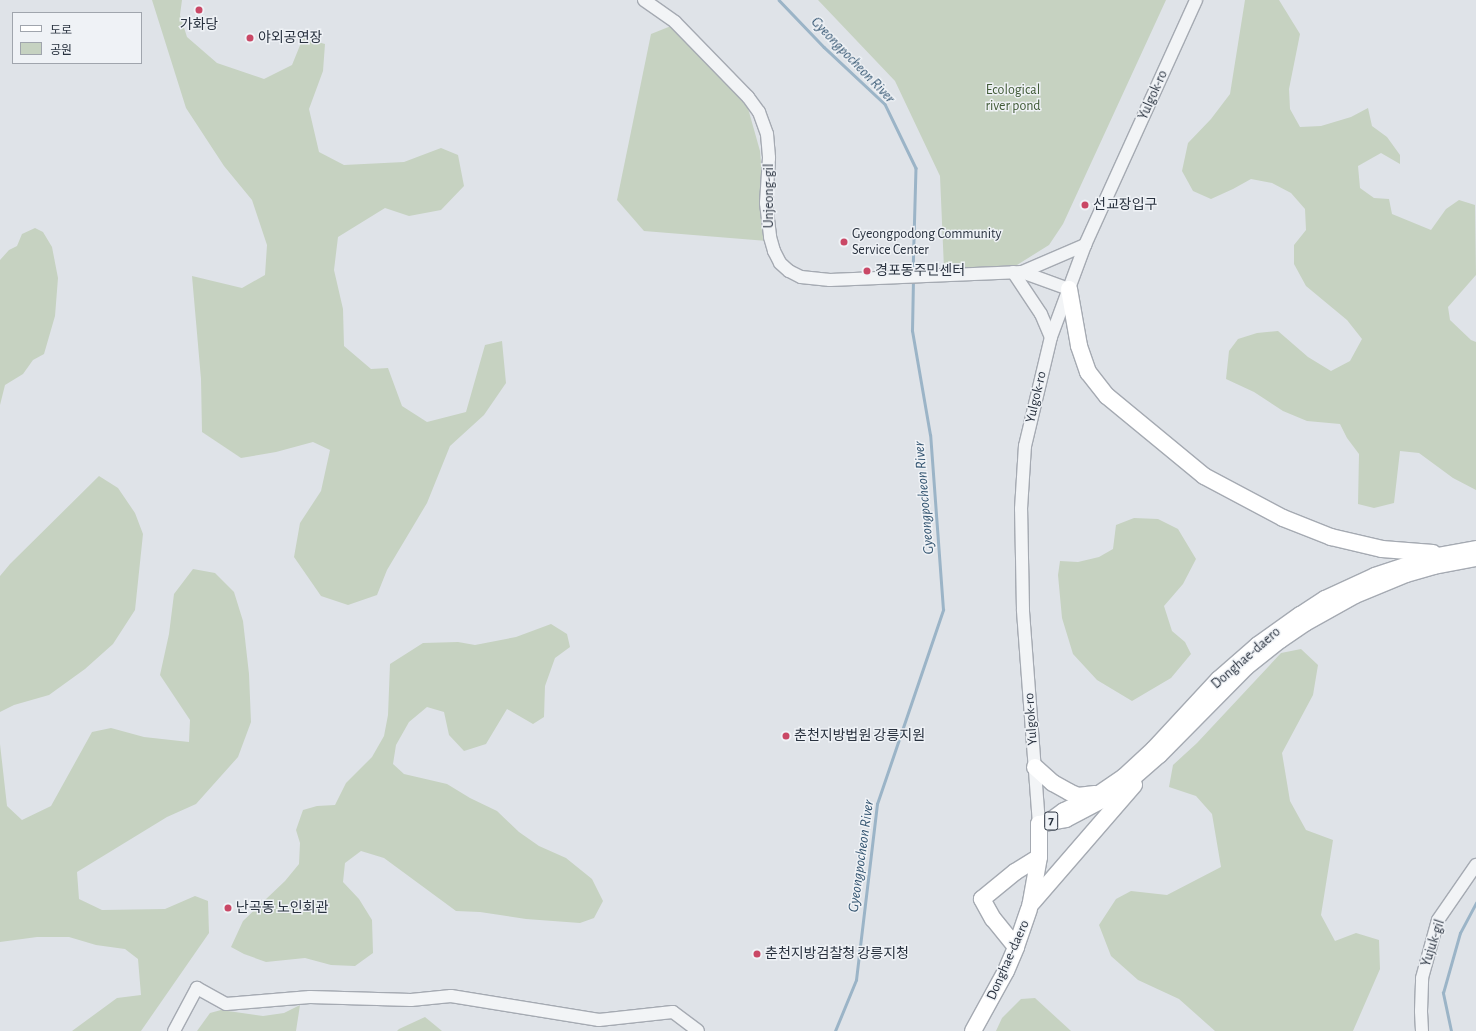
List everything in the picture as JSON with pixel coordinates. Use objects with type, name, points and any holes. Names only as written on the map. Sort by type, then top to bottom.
[{"type":"main road","points":[[1069,289],[1079,346],[1088,372],[1107,396],[1204,476],[1282,518],[1332,537],[1382,549],[1449,554]]},
{"type":"main road","name":"Donghae-daero","points":[[1044,823],[1098,794],[1124,776],[1154,749],[1219,679],[1239,661],[1300,615],[1325,599],[1375,576],[1432,557],[1476,549]]},
{"type":"main road","name":"Donghae-daero","points":[[1044,823],[1066,819],[1104,799],[1128,782],[1160,755],[1246,667],[1280,640],[1305,623],[1355,595],[1406,574],[1434,566],[1476,558]]},
{"type":"main road","name":"7","points":[[1030,907],[1160,755]]},
{"type":"main road","points":[[1035,767],[1053,783],[1078,796],[1098,794]]},
{"type":"main road","name":"Donghae-daero","points":[[973,1031],[999,983],[1016,947],[1030,907],[1044,823]]},
{"type":"main road","points":[[1016,947],[993,919],[982,899],[1015,872],[1039,857]]},
{"type":"street","name":"Unjeong-gil","points":[[644,0],[675,22],[748,97],[759,112],[767,134],[770,158],[766,203],[770,237],[774,251],[780,263],[789,272],[801,277],[816,280],[1018,272],[1069,289]]},
{"type":"street","name":"Yulgok-ro","points":[[1044,823],[1035,767],[1023,610],[1020,509],[1025,446],[1051,337],[1085,245],[1196,0]]},
{"type":"street","points":[[1051,337],[1041,314],[1018,272],[1085,245]]},
{"type":"street","name":"Yujuk-gil","points":[[1422,1031],[1420,1011],[1422,978],[1438,920],[1476,865]]},
{"type":"street","points":[[174,1031],[197,988],[226,1004],[310,997],[411,1000],[451,996],[599,1020],[673,1012],[698,1031]]},
{"type":"green space","points":[[152,0],[182,0],[180,15],[187,37],[217,63],[264,79],[292,65],[303,38],[325,44],[323,71],[309,109],[319,152],[344,165],[404,162],[441,148],[458,155],[464,186],[441,210],[409,216],[385,208],[338,237],[334,270],[343,309],[344,346],[371,369],[388,368],[402,406],[427,422],[466,412],[485,345],[502,341],[506,383],[484,415],[450,446],[427,503],[387,570],[377,595],[348,605],[321,596],[294,557],[300,523],[321,491],[330,450],[313,442],[276,452],[241,458],[202,432],[201,379],[192,276],[242,288],[265,275],[267,245],[252,200],[224,166],[186,108]]},
{"type":"green space","name":"Ecological river pond","points":[[818,0],[1166,0],[1063,224],[1049,245],[1017,265],[944,269],[940,176],[895,81]]},
{"type":"green space","points":[[1245,0],[1279,0],[1300,34],[1289,89],[1290,109],[1300,127],[1321,126],[1351,117],[1368,108],[1372,126],[1387,137],[1400,155],[1400,164],[1381,153],[1358,166],[1360,188],[1374,198],[1389,199],[1392,214],[1431,230],[1446,209],[1459,200],[1475,205],[1476,275],[1448,307],[1450,320],[1471,340],[1476,342],[1476,490],[1453,478],[1419,453],[1400,451],[1394,503],[1374,508],[1358,504],[1359,454],[1347,438],[1340,424],[1307,421],[1283,411],[1254,392],[1226,379],[1229,351],[1238,339],[1257,333],[1278,331],[1308,357],[1331,371],[1350,361],[1362,339],[1347,320],[1306,286],[1294,264],[1294,245],[1306,230],[1305,209],[1291,193],[1272,183],[1251,179],[1211,199],[1193,191],[1182,171],[1188,143],[1211,119],[1230,94]]},
{"type":"green space","points":[[671,26],[744,94],[760,151],[768,241],[644,231],[617,200],[651,34]]},
{"type":"green space","points":[[35,228],[43,232],[52,247],[58,278],[55,316],[44,354],[33,360],[23,374],[5,385],[0,405],[0,260],[9,250],[17,246],[22,234]]},
{"type":"green space","points":[[99,476],[118,488],[135,513],[143,534],[135,610],[113,644],[85,669],[49,695],[14,705],[0,712],[0,576],[10,564]]},
{"type":"green space","points":[[1134,518],[1158,519],[1178,529],[1196,559],[1183,584],[1164,606],[1172,631],[1185,642],[1191,654],[1171,678],[1132,701],[1097,680],[1073,654],[1062,618],[1058,575],[1060,561],[1078,562],[1099,557],[1113,549],[1116,525]]},
{"type":"green space","points":[[193,569],[215,573],[234,592],[243,621],[249,674],[251,722],[238,757],[196,804],[167,817],[77,872],[79,899],[102,910],[165,909],[195,896],[208,901],[209,933],[141,1031],[72,1031],[117,998],[141,995],[138,959],[125,949],[96,945],[69,937],[37,937],[0,942],[0,744],[7,806],[22,820],[51,806],[92,732],[111,728],[144,737],[189,742],[190,720],[160,675],[169,634],[174,594]]},
{"type":"green space","points":[[551,624],[567,634],[570,647],[555,658],[545,686],[544,717],[533,724],[507,709],[486,744],[464,751],[449,735],[444,712],[427,707],[409,722],[396,745],[393,764],[404,774],[447,784],[470,798],[497,811],[519,832],[539,846],[566,858],[592,879],[603,901],[594,918],[580,923],[526,919],[480,912],[456,911],[384,858],[361,851],[345,863],[343,882],[359,899],[372,920],[373,953],[355,966],[331,965],[305,958],[266,962],[244,954],[231,947],[243,921],[285,881],[299,864],[300,843],[296,830],[303,810],[317,806],[335,805],[346,783],[372,757],[384,736],[388,715],[390,664],[423,643],[458,642],[475,645],[516,637]]},
{"type":"green space","points":[[1301,649],[1318,665],[1313,695],[1282,753],[1290,801],[1306,830],[1333,840],[1321,915],[1335,941],[1356,933],[1379,940],[1380,969],[1353,1031],[1215,1031],[1179,999],[1138,980],[1111,956],[1099,925],[1116,899],[1131,891],[1167,895],[1221,867],[1212,814],[1196,796],[1169,787],[1173,765],[1197,743],[1281,653]]},
{"type":"green space","points":[[1035,998],[1071,1031],[996,1031],[1002,1018],[1021,999]]},
{"type":"green space","points":[[300,1005],[296,1031],[197,1031],[210,1013],[221,1010],[263,1016],[284,1013]]},
{"type":"green space","points":[[425,1017],[442,1031],[397,1031],[399,1029]]},
{"type":"waterway","name":"Gyeongpocheon River","points":[[779,0],[824,47],[885,104],[916,168],[913,273]]},
{"type":"waterway","name":"Gyeongpocheon River","points":[[835,1031],[856,980],[877,804],[943,610],[930,435],[912,331],[913,280]]},
{"type":"waterway","points":[[1451,1031],[1443,993],[1460,933],[1476,903]]},
{"type":"place","name":"가화당","points":[[199,10]]},
{"type":"place","name":"야외공연장","points":[[250,38]]},
{"type":"place","name":"선교장입구","points":[[1085,205]]},
{"type":"place","name":"Gyeongpodong Community Service Center","points":[[844,242]]},
{"type":"place","name":"경포동주민센터","points":[[867,271]]},
{"type":"place","name":"춘천지방법원 강릉지원","points":[[786,736]]},
{"type":"place","name":"난곡동 노인회관","points":[[228,908]]},
{"type":"place","name":"춘천지방검찰청 강릉지청","points":[[757,954]]}]
